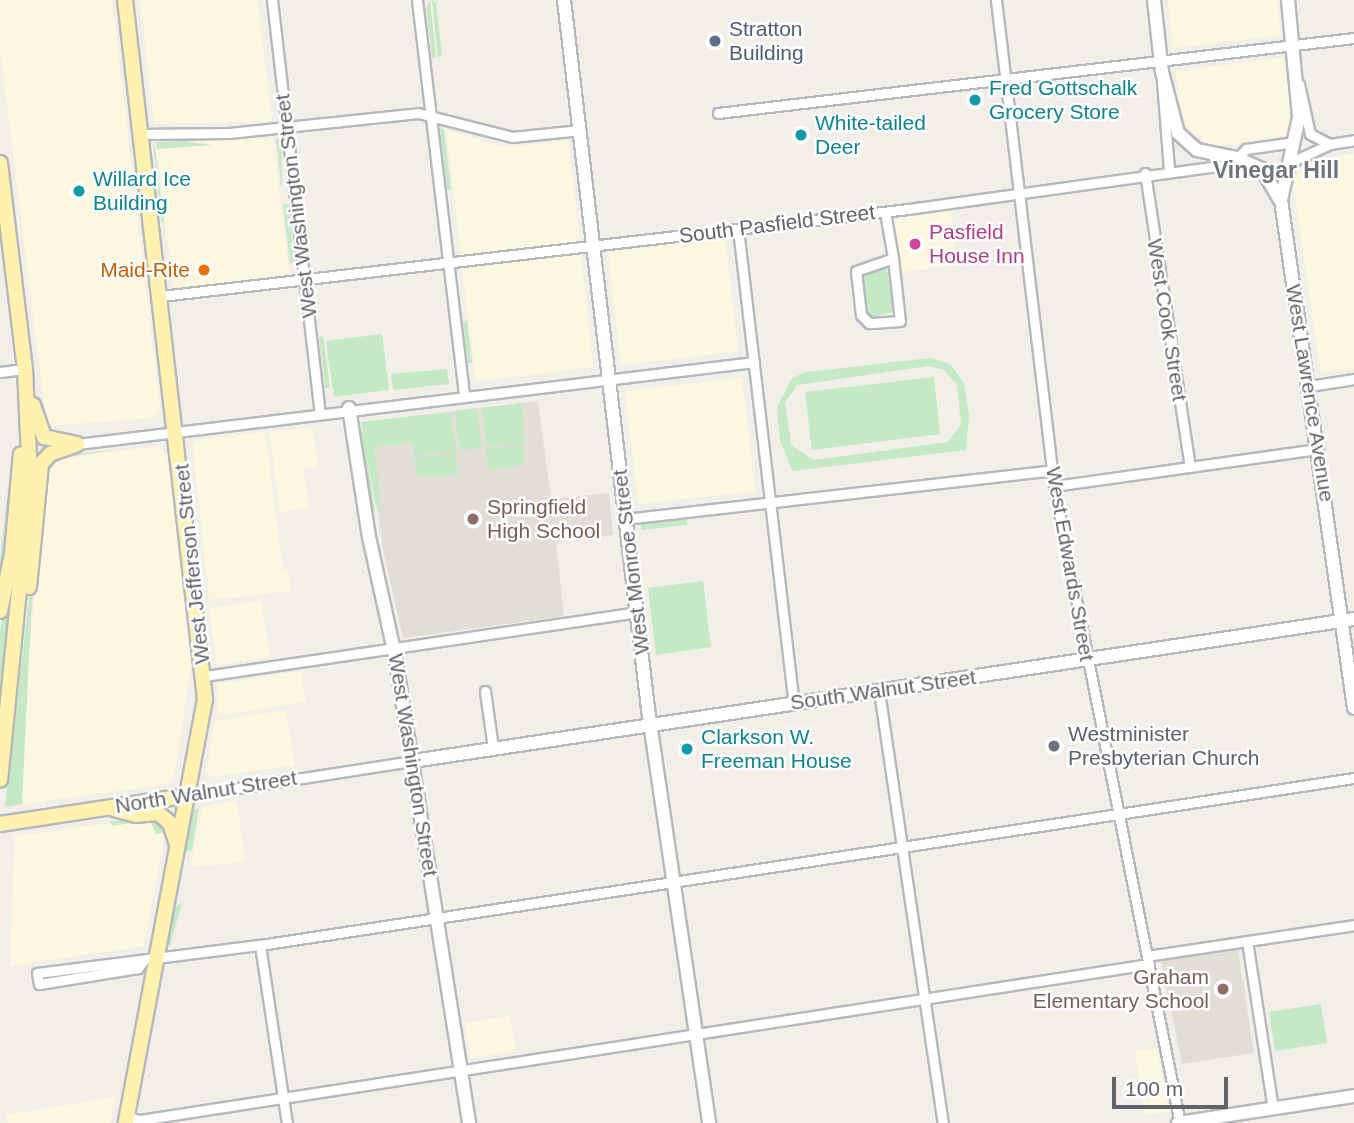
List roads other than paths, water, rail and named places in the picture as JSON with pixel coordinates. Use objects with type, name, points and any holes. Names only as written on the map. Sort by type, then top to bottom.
[{"type":"main road","name":"West Jefferson Street","points":[[125,0],[205,676],[203,708],[177,844],[150,960],[126,1120]]},
{"type":"main road","points":[[0,163],[4,232],[25,369],[30,480],[0,779]]},
{"type":"main road","points":[[27,391],[44,437],[76,444]]},
{"type":"main road","points":[[0,611],[19,498],[21,406],[27,391]]},
{"type":"main road","points":[[7,716],[34,552],[40,468],[50,454],[76,444]]},
{"type":"main road","name":"North Walnut Street","points":[[0,824],[186,796]]},
{"type":"main road","points":[[109,807],[136,815],[158,813],[170,823],[177,844]]},
{"type":"main road","points":[[0,815],[23,820]]},
{"type":"street","name":"West Washington Street","points":[[272,0],[320,412]]},
{"type":"street","points":[[417,0],[464,396]]},
{"type":"street","name":"West Monroe Street","points":[[564,0],[650,724],[709,1123]]},
{"type":"street","name":"West Edwards Street","points":[[996,0],[1054,486],[1179,1123]]},
{"type":"street","points":[[1154,0],[1169,170]]},
{"type":"street","name":"West Lawrence Avenue","points":[[1289,0],[1298,80],[1310,134],[1330,144]]},
{"type":"street","points":[[718,113],[1004,78],[1161,66],[1354,38]]},
{"type":"street","points":[[1161,66],[1174,125],[1185,142],[1207,154],[1242,160],[1268,175],[1280,201]]},
{"type":"street","name":"West Lawrence Avenue","points":[[1298,80],[1294,142],[1280,201],[1318,449],[1348,620],[1354,708]]},
{"type":"street","points":[[140,134],[229,134],[408,113],[431,115],[508,136],[580,130]]},
{"type":"street","points":[[1287,164],[1330,144],[1354,140]]},
{"type":"street","name":"South Pasfield Street","points":[[161,296],[885,212],[1242,160],[1246,149],[1294,142]]},
{"type":"street","name":"West Cook Street","points":[[1145,173],[1190,467]]},
{"type":"street","points":[[885,212],[893,258],[900,321],[869,323],[861,315],[856,271],[893,258]]},
{"type":"street","points":[[738,229],[794,703]]},
{"type":"street","points":[[76,444],[349,408],[754,362]]},
{"type":"street","points":[[0,372],[25,369]]},
{"type":"street","points":[[1309,386],[1354,379]]},
{"type":"street","name":"West Washington Street","points":[[349,408],[369,537],[394,648],[413,761],[469,1123]]},
{"type":"street","points":[[1054,486],[1318,449]]},
{"type":"street","points":[[625,519],[1052,470]]},
{"type":"street","points":[[205,676],[637,612]]},
{"type":"street","name":"South Walnut Street","points":[[413,761],[1348,620]]},
{"type":"street","points":[[485,691],[493,748]]},
{"type":"street","points":[[879,691],[943,1123]]},
{"type":"street","name":"North Walnut Street","points":[[186,796],[413,761]]},
{"type":"street","points":[[150,960],[138,968],[39,984],[37,974],[139,958],[150,960],[260,945],[1354,778]]},
{"type":"street","points":[[126,1120],[925,1000],[1247,941],[1354,925]]},
{"type":"street","points":[[1247,941],[1273,1109]]},
{"type":"street","points":[[260,945],[287,1123]]},
{"type":"street","points":[[1179,1123],[1354,1096]]},
{"type":"place","name":"Stratton Building","points":[[715,41]]},
{"type":"place","name":"Fred Gottschalk Grocery Store","points":[[975,100]]},
{"type":"place","name":"White-tailed Deer","points":[[801,135]]},
{"type":"place","name":"Willard Ice Building","points":[[79,191]]},
{"type":"place","name":"Pasfield House Inn","points":[[915,244]]},
{"type":"place","name":"Maid-Rite","points":[[204,270]]},
{"type":"place","name":"Springfield High School","points":[[473,519]]},
{"type":"place","name":"Westminister Presbyterian Church","points":[[1054,746]]},
{"type":"place","name":"Clarkson W. Freeman House","points":[[687,749]]},
{"type":"place","name":"Graham Elementary School","points":[[1223,989]]},
{"type":"district","name":"Vinegar Hill","points":[[1276,170]]}]
